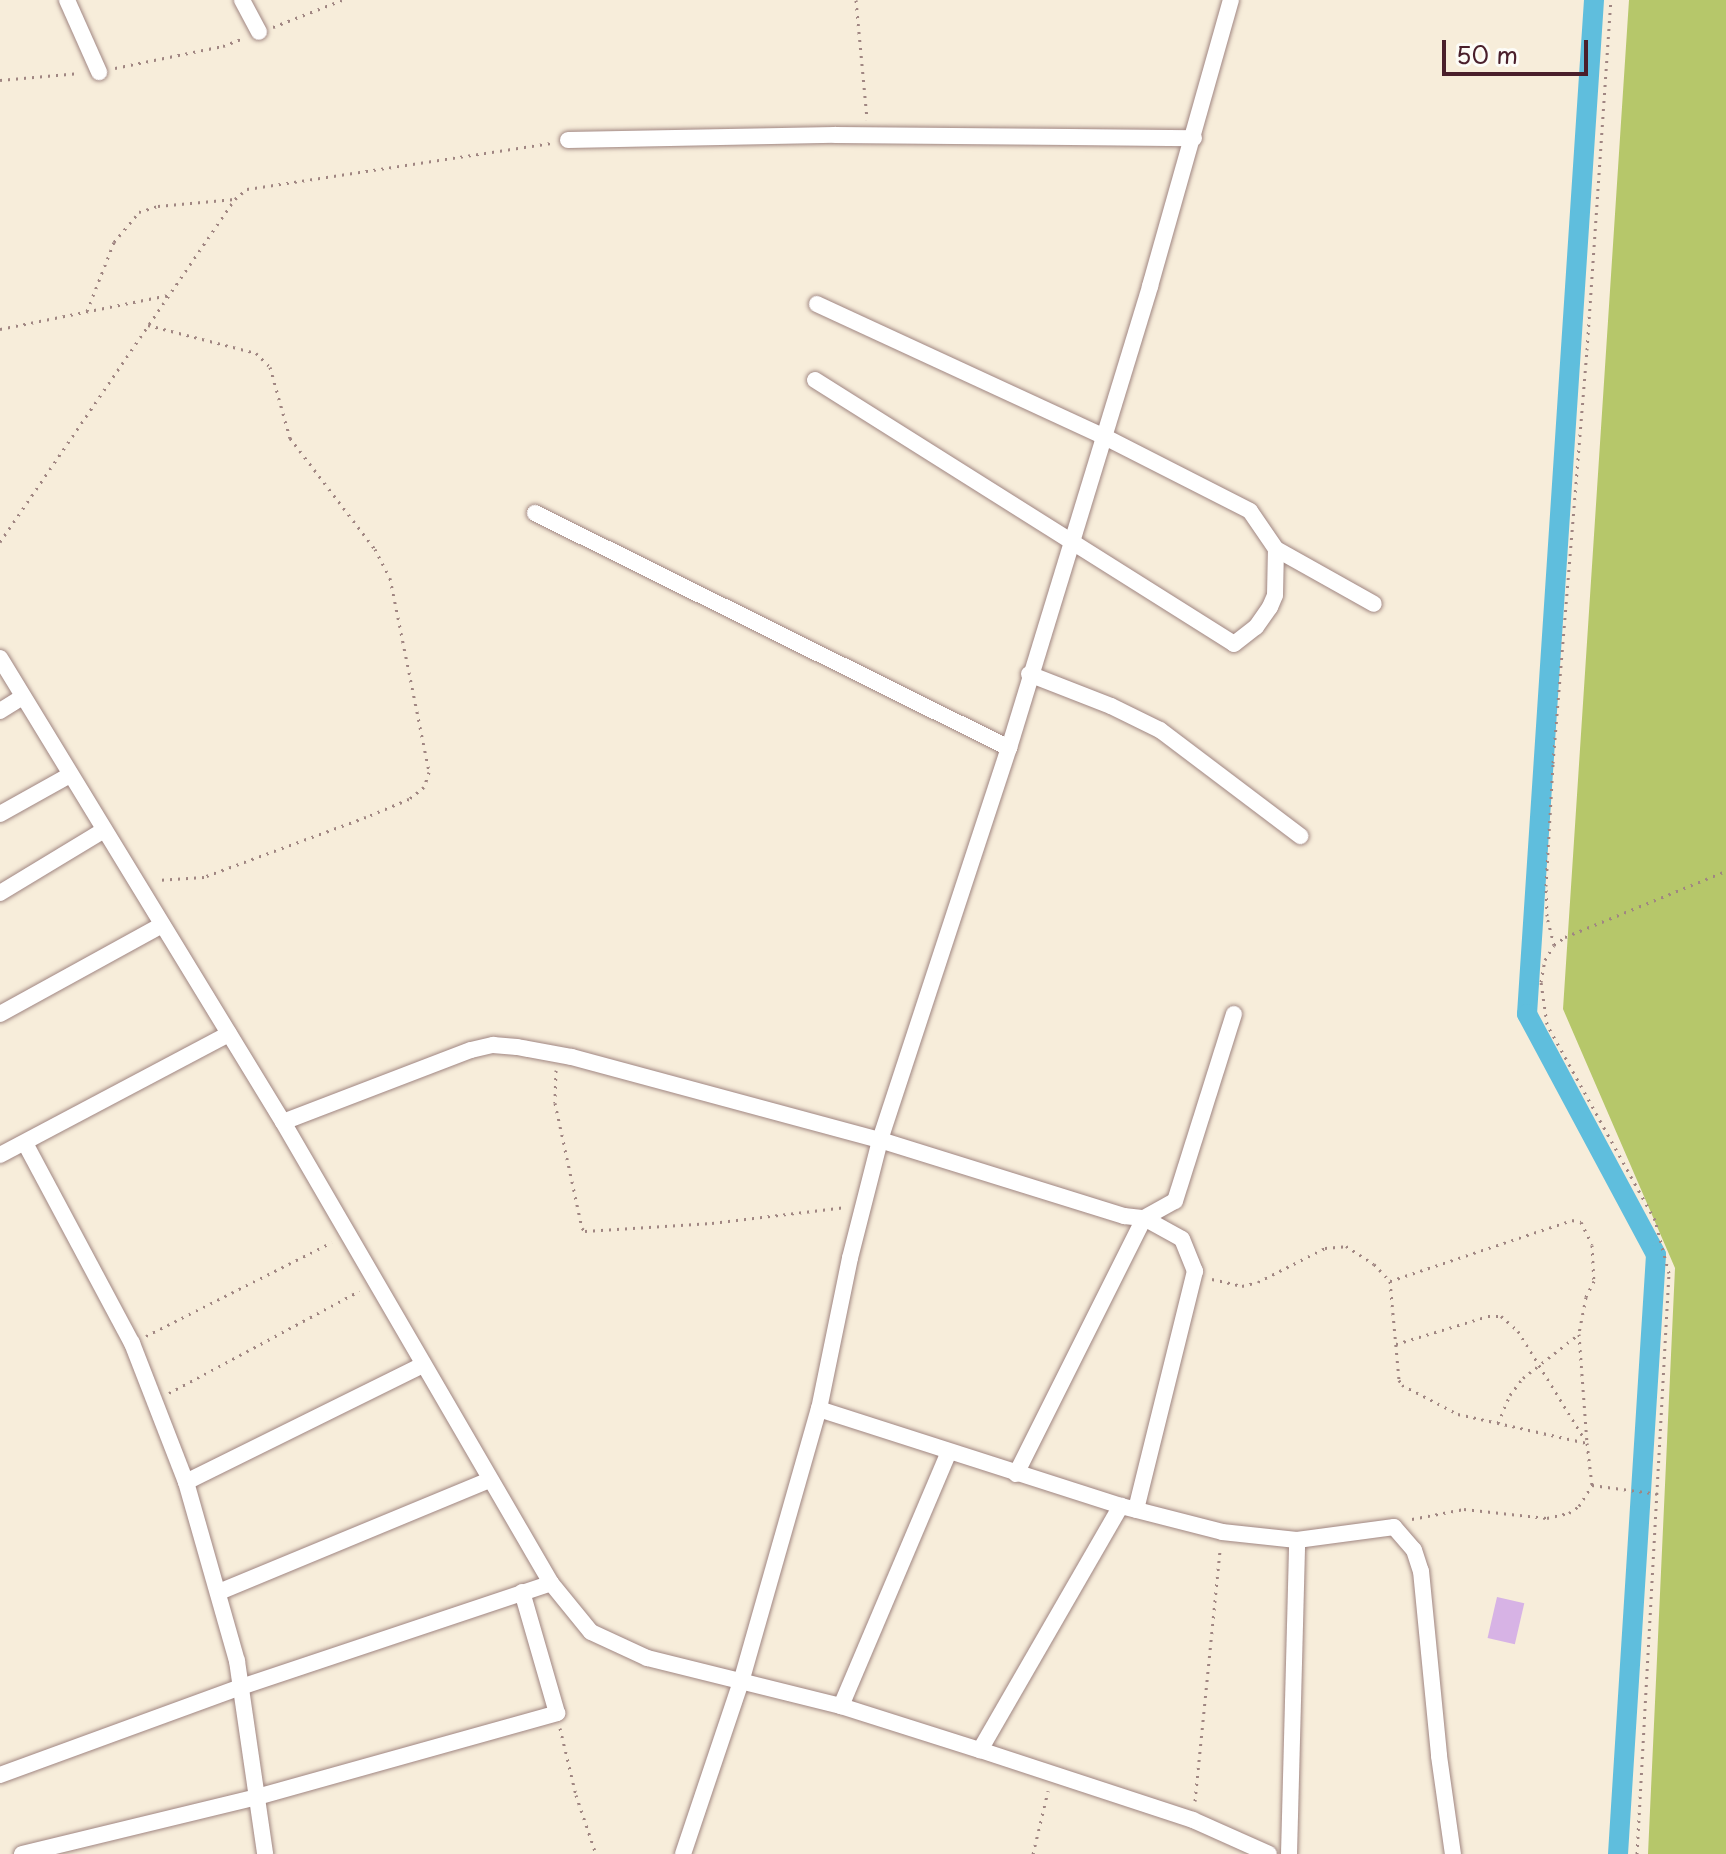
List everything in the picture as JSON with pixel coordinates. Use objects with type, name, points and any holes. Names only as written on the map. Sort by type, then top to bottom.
[{"type":"street","points":[[67,0],[99,72]]},
{"type":"street","points":[[242,0],[259,32]]},
{"type":"street","points":[[683,1854],[741,1682],[819,1409],[880,1140],[1009,748],[1194,138],[1231,0]]},
{"type":"street","points":[[568,140],[869,135],[1194,138]]},
{"type":"street","points":[[817,304],[1103,436],[1250,511],[1276,549],[1374,604]]},
{"type":"street","points":[[815,380],[1234,644],[1256,627],[1270,607],[1275,595],[1276,549]]},
{"type":"street","points":[[535,513],[1009,748]]},
{"type":"street","points":[[0,658],[283,1122],[551,1583],[591,1632],[647,1658],[841,1706],[980,1750],[1193,1820],[1269,1854]]},
{"type":"street","points":[[1029,674],[1111,706],[1160,730],[1300,836]]},
{"type":"street","points":[[0,711],[22,697]]},
{"type":"street","points":[[0,814],[70,775]]},
{"type":"street","points":[[0,893],[104,830]]},
{"type":"street","points":[[0,1014],[162,925]]},
{"type":"street","points":[[1016,1474],[1144,1218],[1175,1201],[1234,1014]]},
{"type":"street","points":[[0,1155],[229,1034]]},
{"type":"street","points":[[283,1122],[471,1050],[493,1045],[561,1055],[880,1140],[1124,1216],[1144,1218],[1182,1239],[1195,1271],[1128,1508],[980,1750]]},
{"type":"street","points":[[25,1143],[132,1343],[186,1482],[219,1592],[241,1687],[265,1854]]},
{"type":"street","points":[[186,1482],[423,1365]]},
{"type":"street","points":[[819,1409],[1016,1474],[1222,1532],[1297,1540],[1394,1527],[1414,1550],[1421,1571],[1439,1756],[1453,1854]]},
{"type":"street","points":[[841,1706],[949,1452]]},
{"type":"street","points":[[219,1592],[490,1480]]},
{"type":"street","points":[[1289,1854],[1297,1540]]},
{"type":"street","points":[[0,1775],[241,1687],[390,1640],[551,1583]]},
{"type":"street","points":[[22,1854],[257,1797],[557,1713],[522,1592]]},
{"type":"path","points":[[0,80],[99,72],[223,46],[342,0]]},
{"type":"path","points":[[856,0],[869,135]]},
{"type":"path","points":[[1554,945],[1547,916],[1546,886],[1553,763],[1587,350],[1611,0]]},
{"type":"path","points":[[0,542],[235,199],[247,189],[568,140]]},
{"type":"path","points":[[87,311],[114,242],[139,212],[158,206],[235,199]]},
{"type":"path","points":[[0,329],[169,295]]},
{"type":"path","points":[[133,878],[170,882],[204,877],[228,869],[409,799],[424,787],[429,772],[390,578],[375,549],[290,438],[270,367],[256,353],[148,325]]},
{"type":"path","points":[[1637,1854],[1659,1494],[1667,1260],[1655,1220],[1547,1024],[1541,982],[1545,960],[1554,945],[1565,937],[1726,871]]},
{"type":"path","points":[[561,1055],[554,1078],[555,1103],[585,1231],[712,1223],[864,1205]]},
{"type":"path","points":[[1390,1281],[1572,1220],[1581,1222],[1592,1245],[1594,1281],[1582,1313],[1579,1334],[1592,1485],[1579,1506],[1569,1513],[1547,1518],[1443,1510],[1394,1527]]},
{"type":"path","points":[[132,1343],[347,1234]]},
{"type":"path","points":[[1195,1271],[1219,1282],[1242,1286],[1258,1282],[1334,1245],[1346,1246],[1365,1258],[1390,1281],[1399,1380],[1409,1391],[1458,1414],[1587,1443]]},
{"type":"path","points":[[155,1400],[375,1282]]},
{"type":"path","points":[[1396,1344],[1488,1316],[1501,1316],[1518,1331],[1587,1443]]},
{"type":"path","points":[[1498,1423],[1510,1395],[1538,1364],[1579,1334]]},
{"type":"path","points":[[1592,1485],[1659,1494]]},
{"type":"path","points":[[1193,1820],[1222,1532]]},
{"type":"path","points":[[557,1713],[576,1795],[596,1854]]},
{"type":"path","points":[[1033,1854],[1052,1775]]},
{"type":"green space","points":[[1629,0],[1726,0],[1726,1854],[1648,1854],[1675,1268],[1563,1009]]},
{"type":"building","points":[[1497,1597],[1524,1603],[1515,1644],[1488,1638]]},
{"type":"waterway","points":[[1594,0],[1527,1014],[1656,1255],[1618,1854]]}]
